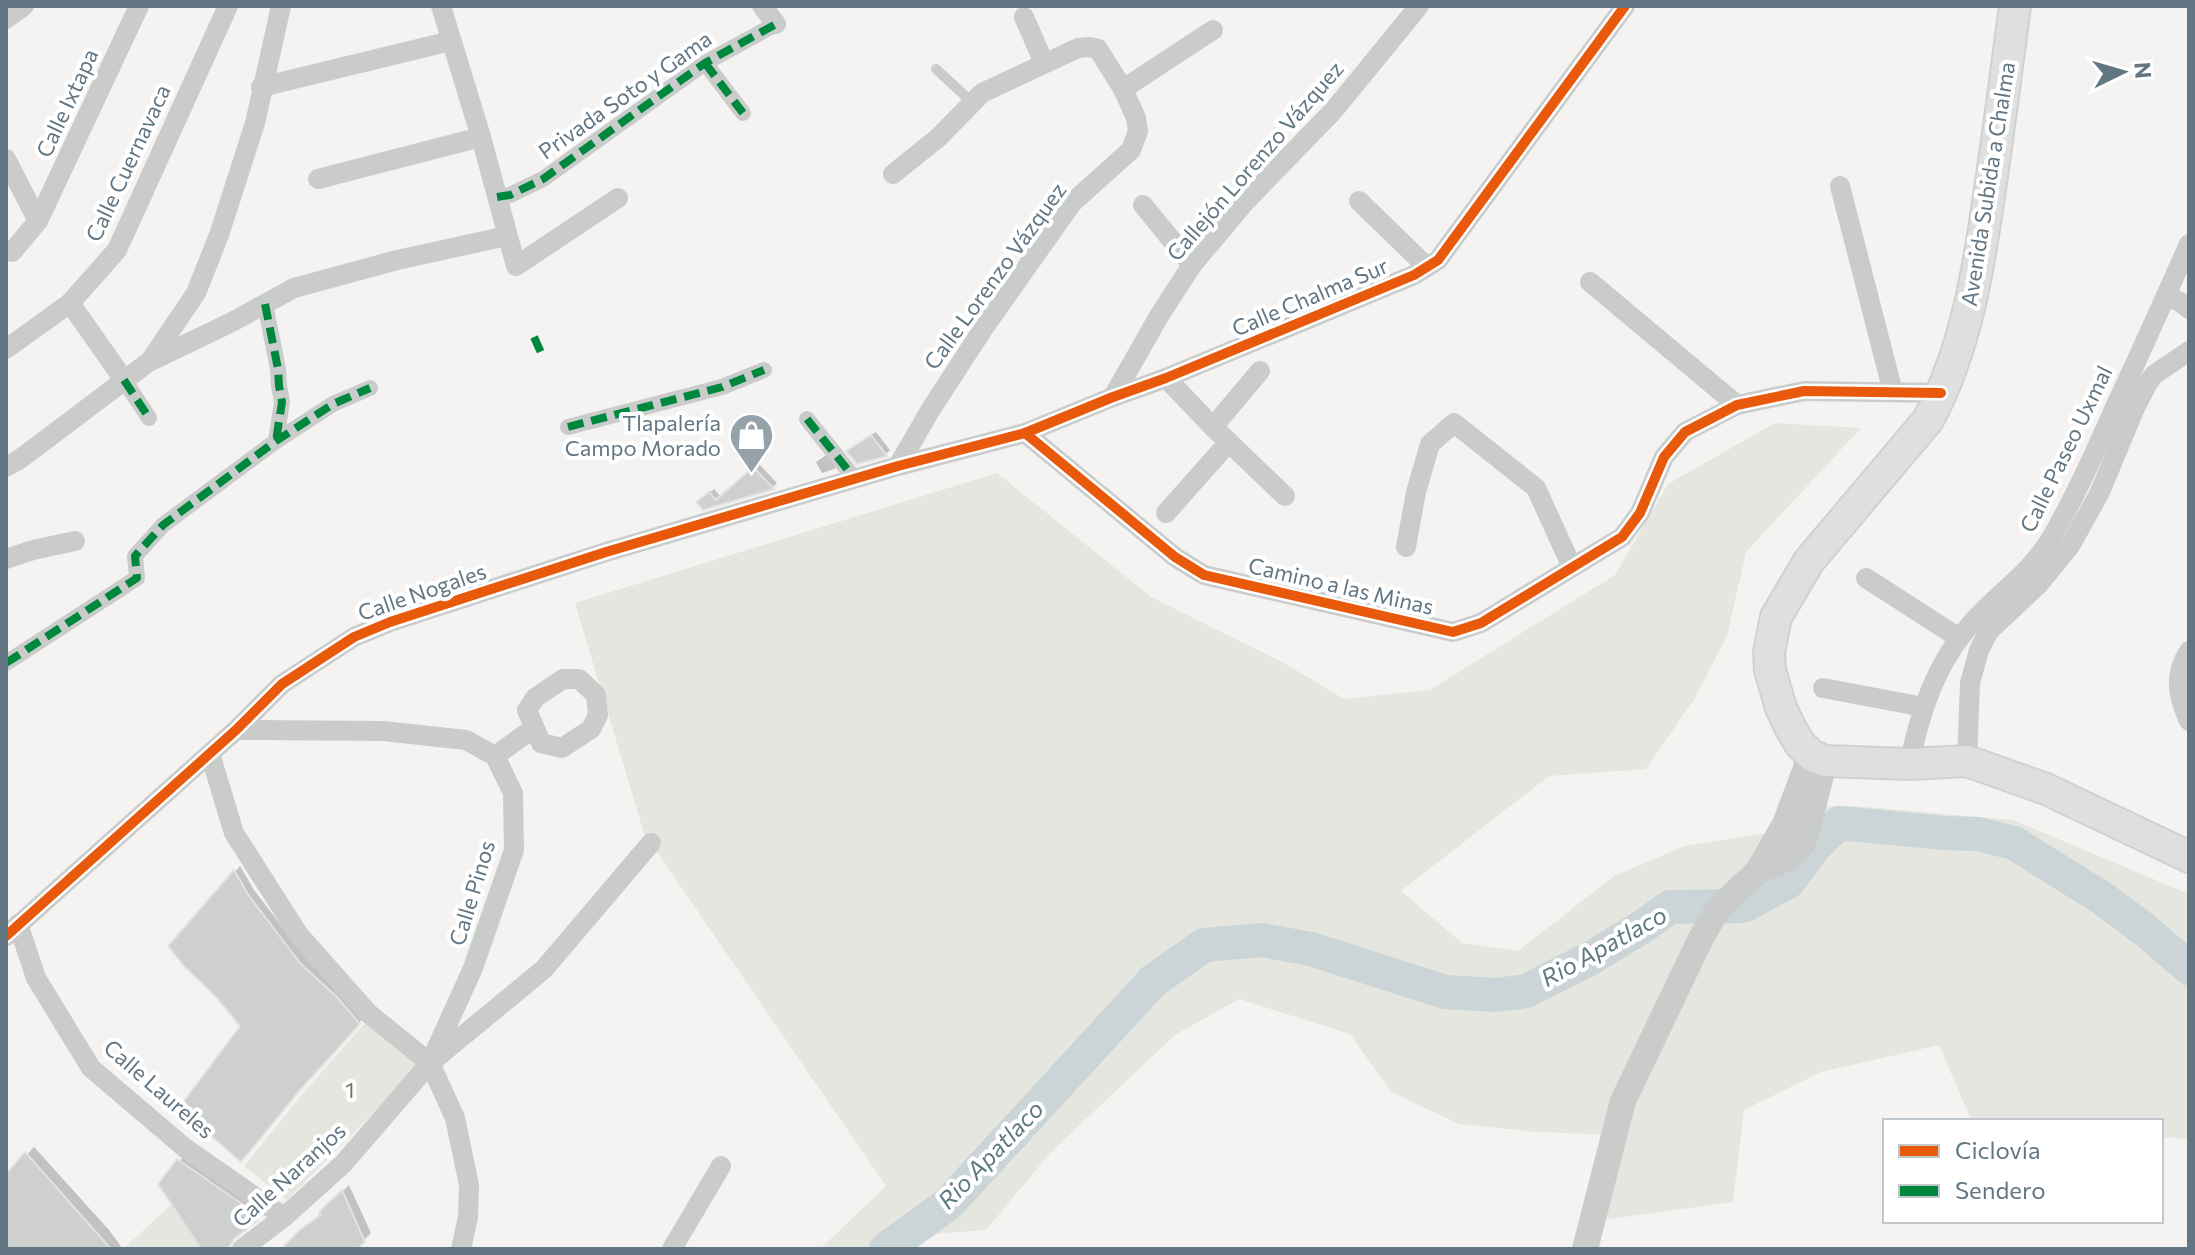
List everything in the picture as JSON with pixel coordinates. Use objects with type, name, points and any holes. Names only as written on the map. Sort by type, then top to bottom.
[{"type":"main road","name":"Avenida Subida a Chalma","points":[[1818,758],[1800,744],[1774,688],[1769,652],[1776,617],[1809,561],[1928,420],[1941,393],[1958,347],[1979,266],[2015,6]]},
{"type":"main road","points":[[1818,758],[1909,764],[1967,761],[2046,789],[2189,857]]},
{"type":"street","points":[[6,19],[24,6]]},
{"type":"street","name":"Calle Ixtapa","points":[[12,252],[38,221],[139,6]]},
{"type":"street","name":"Calle Cuernavaca","points":[[6,349],[70,303],[117,250],[228,6]]},
{"type":"street","points":[[150,361],[196,293],[209,263],[255,123],[281,6]]},
{"type":"street","points":[[441,6],[516,266],[618,198]]},
{"type":"street","points":[[762,6],[776,24]]},
{"type":"street","name":"Callejón Lorenzo Vázquez","points":[[1113,397],[1192,265],[1245,202],[1334,110],[1419,6]]},
{"type":"street","name":"Calle Chalma Sur","points":[[898,466],[1025,433],[1166,378],[1427,267],[1438,260],[1625,6]]},
{"type":"street","points":[[893,174],[939,137],[978,98],[1044,63],[1024,17]]},
{"type":"street","name":"Privada Soto y Gama","points":[[497,197],[510,195],[543,179],[705,63],[776,24]]},
{"type":"street","points":[[1123,89],[1213,30]]},
{"type":"street","points":[[261,87],[451,41]]},
{"type":"street","name":"Calle Lorenzo Vázquez","points":[[898,466],[975,342],[1072,203],[1131,150],[1138,131],[1136,118],[1123,89],[1098,49],[1078,48],[1044,63]]},
{"type":"street","points":[[705,63],[743,113]]},
{"type":"street","points":[[318,179],[481,137]]},
{"type":"street","points":[[6,159],[38,221]]},
{"type":"street","points":[[1840,186],[1893,392]]},
{"type":"street","points":[[1359,201],[1427,267]]},
{"type":"street","points":[[1143,205],[1192,265]]},
{"type":"street","points":[[6,467],[150,361],[294,288],[397,260],[507,236]]},
{"type":"street","name":"Calle Paseo Uxmal","points":[[1909,764],[1934,681],[1959,638],[1985,609],[2017,582],[2051,539],[2080,485],[2189,244]]},
{"type":"street","points":[[1590,282],[1737,405]]},
{"type":"street","points":[[2166,296],[2189,309]]},
{"type":"street","points":[[70,303],[149,418]]},
{"type":"street","points":[[265,304],[282,402],[276,441]]},
{"type":"street","name":"Calle Paseo Uxmal","points":[[1967,761],[1972,674],[1989,631],[2039,584],[2070,546],[2100,492],[2149,381],[2189,351]]},
{"type":"street","points":[[568,427],[722,387],[764,370]]},
{"type":"street","points":[[1213,427],[1260,371]]},
{"type":"street","points":[[1166,378],[1285,496]]},
{"type":"street","points":[[6,663],[137,578],[135,556],[163,525],[276,441],[333,404],[370,388]]},
{"type":"street","name":"Camino a las Minas","points":[[1025,433],[1175,557],[1204,575],[1453,632],[1481,623],[1622,537],[1640,513],[1664,457],[1685,432],[1737,405],[1804,391],[1941,393]]},
{"type":"street","points":[[807,419],[855,479]]},
{"type":"street","points":[[1406,547],[1416,492],[1430,444],[1454,423],[1536,488],[1572,567]]},
{"type":"street","points":[[1166,513],[1229,442]]},
{"type":"street","name":"Calle Nogales","points":[[12,930],[210,754],[282,684],[354,637],[390,622],[606,552],[898,466]]},
{"type":"street","points":[[6,559],[75,541]]},
{"type":"street","points":[[1866,578],[1959,638]]},
{"type":"street","points":[[2189,651],[2180,671],[2178,685],[2189,721]]},
{"type":"street","points":[[1934,681],[1969,696]]},
{"type":"street","points":[[1823,688],[1924,707]]},
{"type":"street","points":[[236,730],[383,731],[466,740],[495,756],[534,728]]},
{"type":"street","points":[[210,754],[234,833],[299,935],[368,1013],[430,1063],[455,1118],[469,1185],[468,1217],[461,1249]]},
{"type":"street","name":"Calle Pinos","points":[[430,1063],[473,968],[514,850],[513,793],[495,756]]},
{"type":"street","points":[[1585,1249],[1623,1101],[1718,909],[1758,871],[1791,857],[1804,841],[1818,758]]},
{"type":"street","points":[[430,1063],[544,969],[651,843]]},
{"type":"street","name":"Calle Laureles","points":[[12,930],[36,978],[91,1068],[185,1148],[284,1217]]},
{"type":"street","name":"Calle Naranjos","points":[[242,1249],[284,1217],[343,1164],[430,1063]]},
{"type":"street","points":[[672,1249],[721,1166]]},
{"type":"lane","points":[[936,69],[978,98]]},
{"type":"green space","points":[[1775,423],[1861,428],[1746,552],[1727,636],[1695,698],[1646,769],[1549,776],[1401,891],[1462,943],[1518,951],[1614,876],[1684,846],[1800,828],[1812,807],[1854,806],[2013,820],[2189,894],[2189,1139],[2163,1137],[2163,1119],[1971,1119],[1939,1045],[1821,1072],[1744,1110],[1733,1202],[1595,1221],[1614,1135],[1537,1132],[1459,1124],[1391,1092],[1350,1034],[1239,999],[1175,1035],[1050,1153],[986,1230],[932,1234],[913,1249],[820,1249],[886,1186],[644,833],[575,603],[997,473],[1151,597],[1286,664],[1344,699],[1430,690],[1615,575],[1668,484]]},
{"type":"green space","name":"1","points":[[366,1022],[419,1067],[287,1200],[244,1166]]},
{"type":"green space","points":[[172,1204],[201,1249],[123,1249]]},
{"type":"building","points":[[871,435],[887,456],[857,464],[846,451]]},
{"type":"building","points":[[753,467],[774,489],[703,510],[696,502],[709,492],[716,500]]},
{"type":"building","points":[[234,870],[249,896],[301,964],[337,997],[360,1024],[241,1162],[179,1108],[240,1026],[168,946]]},
{"type":"building","points":[[25,1152],[111,1249],[6,1249],[6,1174]]},
{"type":"building","points":[[177,1159],[258,1215],[258,1220],[234,1239],[229,1248],[201,1249],[158,1184]]},
{"type":"building","points":[[342,1190],[365,1242],[357,1249],[281,1249],[321,1215],[319,1212]]},
{"type":"waterway","name":"Rio Apatlaco","points":[[886,1249],[948,1204],[1153,981],[1204,945],[1262,940],[1311,949],[1445,992],[1496,995],[1526,991],[1591,958],[1670,907],[1743,906],[1788,882],[1814,847],[1839,823],[1978,834],[2014,843],[2102,898],[2189,968]]},
{"type":"marked path","points":[[497,197],[510,195],[543,179],[705,63],[776,24]]},
{"type":"marked path","points":[[705,63],[743,113]]},
{"type":"marked path","points":[[265,304],[282,402],[276,441]]},
{"type":"marked path","points":[[534,337],[543,357]]},
{"type":"marked path","points":[[568,427],[722,387],[764,370]]},
{"type":"marked path","points":[[124,380],[149,418]]},
{"type":"marked path","points":[[6,663],[137,578],[135,556],[163,525],[276,441],[333,404],[370,388]]},
{"type":"marked path","points":[[807,419],[855,479]]},
{"type":"cycle path","points":[[6,936],[236,730],[282,684],[354,637],[390,622],[606,552],[898,466],[1025,433],[1414,275],[1438,260],[1625,6]]},
{"type":"cycle path","points":[[1025,433],[1175,557],[1204,575],[1453,632],[1481,623],[1622,537],[1640,513],[1664,457],[1685,432],[1737,405],[1804,391],[1941,393]]},
{"type":"place","name":"Tlapalería Campo Morado","points":[[752,475]]}]
